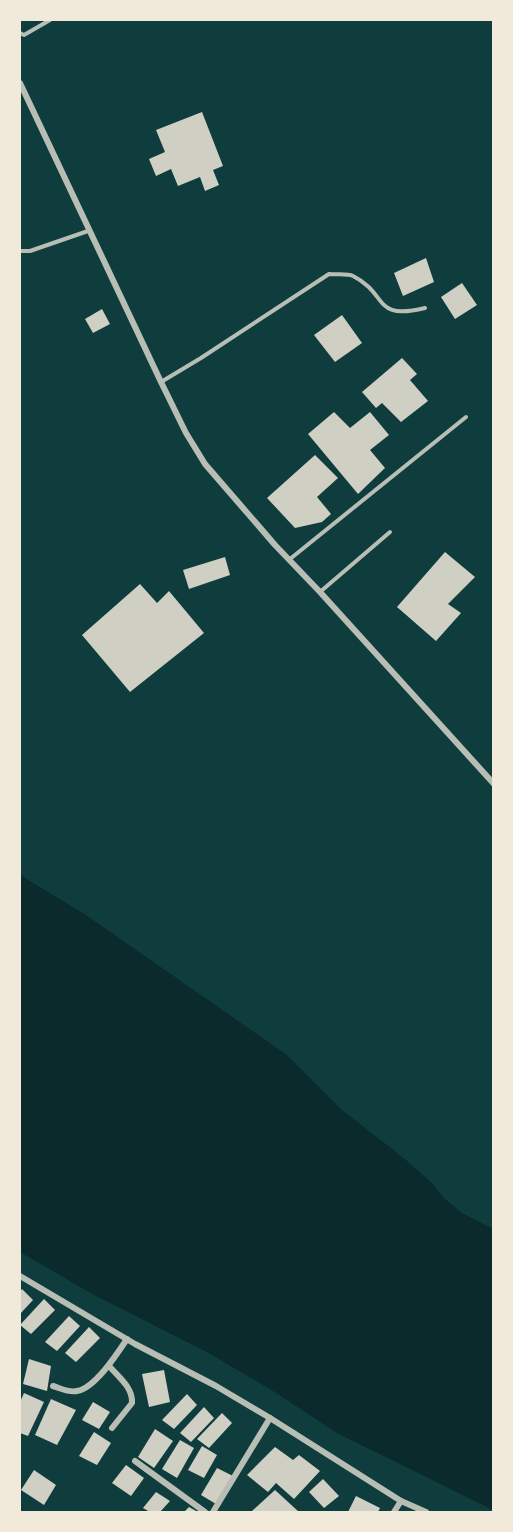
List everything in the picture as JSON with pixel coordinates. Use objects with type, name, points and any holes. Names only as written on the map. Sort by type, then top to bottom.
[{"type":"street","points":[[20,83],[161,382],[186,433],[205,464],[289,560],[494,784]]},
{"type":"street","points":[[20,1276],[127,1340],[216,1386],[401,1501],[426,1512]]},
{"type":"street","points":[[53,1386],[78,1391],[109,1366],[127,1340]]},
{"type":"street","points":[[109,1366],[126,1384],[132,1398],[132,1403],[112,1428]]},
{"type":"street","points":[[213,1512],[270,1418]]},
{"type":"street","points":[[135,1461],[205,1512]]},
{"type":"street","points":[[394,1512],[401,1501]]},
{"type":"lane","points":[[20,33],[24,35],[50,20]]},
{"type":"lane","points":[[20,251],[30,251],[88,231]]},
{"type":"lane","points":[[161,382],[329,274],[351,275],[369,288],[385,308],[404,313],[425,308]]},
{"type":"lane","points":[[289,560],[466,417]]},
{"type":"lane","points":[[320,592],[390,532]]},
{"type":"water","points":[[20,875],[86,915],[287,1055],[341,1109],[406,1160],[433,1184],[445,1199],[462,1213],[493,1229],[493,1510],[337,1433],[273,1391],[207,1352],[94,1295],[20,1252]]},
{"type":"building","points":[[202,112],[223,166],[213,170],[219,185],[205,191],[200,177],[178,186],[171,169],[156,176],[149,159],[165,152],[156,130]]},
{"type":"building","points":[[426,258],[434,282],[403,296],[394,273]]},
{"type":"building","points":[[462,283],[477,305],[455,319],[441,297]]},
{"type":"building","points":[[102,309],[110,324],[93,333],[85,319]]},
{"type":"building","points":[[342,315],[362,343],[335,362],[314,335]]},
{"type":"building","points":[[402,358],[417,374],[410,380],[428,401],[401,422],[382,403],[376,408],[362,392]]},
{"type":"building","points":[[334,412],[350,428],[370,412],[389,435],[370,450],[385,468],[358,494],[308,434]]},
{"type":"building","points":[[315,455],[338,478],[317,497],[331,514],[322,522],[295,528],[267,498]]},
{"type":"building","points":[[445,552],[475,577],[448,604],[461,613],[436,641],[397,607]]},
{"type":"building","points":[[225,557],[230,575],[189,589],[183,570]]},
{"type":"building","points":[[140,584],[157,603],[169,591],[204,633],[130,692],[82,635]]},
{"type":"building","points":[[22,1289],[33,1300],[20,1314],[20,1292]]},
{"type":"building","points":[[44,1299],[55,1310],[31,1334],[20,1325]]},
{"type":"building","points":[[69,1316],[80,1326],[57,1351],[45,1342]]},
{"type":"building","points":[[89,1327],[100,1338],[76,1362],[65,1353]]},
{"type":"building","points":[[29,1359],[51,1366],[47,1391],[23,1384]]},
{"type":"building","points":[[164,1370],[170,1402],[149,1407],[142,1374]]},
{"type":"building","points":[[24,1393],[44,1402],[28,1436],[20,1433],[20,1402]]},
{"type":"building","points":[[187,1394],[197,1405],[174,1429],[162,1420]]},
{"type":"building","points":[[51,1399],[76,1410],[57,1445],[35,1435]]},
{"type":"building","points":[[93,1402],[110,1412],[99,1429],[82,1420]]},
{"type":"building","points":[[204,1407],[214,1418],[191,1442],[180,1433]]},
{"type":"building","points":[[222,1413],[232,1423],[209,1448],[197,1439]]},
{"type":"building","points":[[155,1429],[173,1441],[154,1468],[138,1457]]},
{"type":"building","points":[[94,1432],[111,1443],[97,1465],[79,1456]]},
{"type":"building","points":[[180,1440],[194,1448],[177,1478],[162,1469]]},
{"type":"building","points":[[202,1446],[217,1455],[204,1478],[188,1470]]},
{"type":"building","points":[[275,1447],[293,1460],[299,1455],[320,1471],[294,1499],[276,1483],[268,1492],[247,1475]]},
{"type":"building","points":[[126,1465],[144,1478],[131,1496],[112,1483]]},
{"type":"building","points":[[217,1468],[233,1476],[216,1504],[201,1495]]},
{"type":"building","points":[[34,1470],[56,1485],[44,1505],[21,1490]]},
{"type":"building","points":[[323,1479],[339,1496],[324,1508],[309,1492]]},
{"type":"building","points":[[275,1490],[299,1512],[252,1511]]},
{"type":"building","points":[[156,1492],[170,1501],[160,1512],[150,1512],[143,1508]]},
{"type":"building","points":[[356,1496],[380,1508],[378,1512],[348,1512]]},
{"type":"building","points":[[189,1507],[198,1512],[184,1512]]}]
